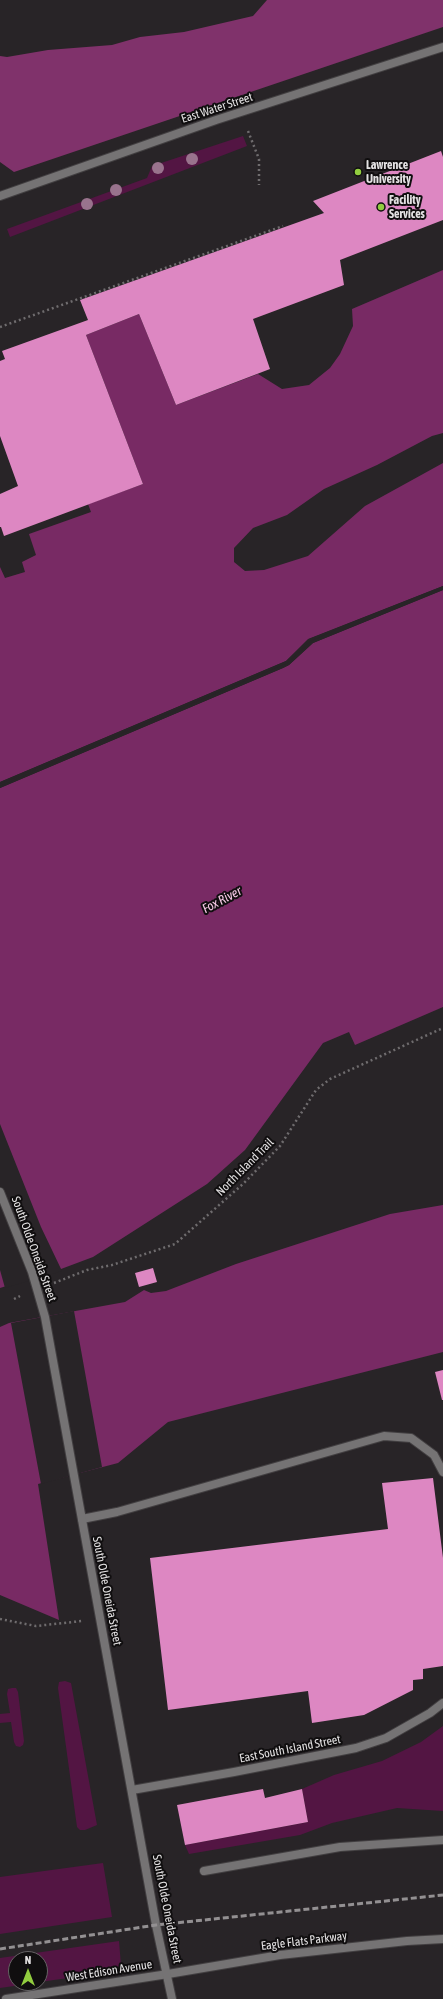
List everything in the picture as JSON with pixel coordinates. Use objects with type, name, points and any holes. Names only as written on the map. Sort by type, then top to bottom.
[{"type":"street","name":"East Water Street","points":[[0,196],[216,120],[443,47]]},
{"type":"street","name":"South Olde Oneida Street","points":[[0,1192],[34,1280],[45,1316],[156,1925],[168,1974],[172,1999]]},
{"type":"street","points":[[82,1519],[124,1509],[384,1436],[411,1438],[434,1455],[443,1472]]},
{"type":"street","name":"East South Island Street","points":[[132,1790],[356,1748],[386,1738],[430,1713],[443,1703]]},
{"type":"street","points":[[204,1871],[340,1847],[443,1840]]},
{"type":"street","name":"Eagle Flats Parkway","points":[[168,1974],[280,1955],[407,1941],[443,1939]]},
{"type":"street","name":"West Edison Avenue","points":[[6,1999],[168,1974]]},
{"type":"path","points":[[248,131],[259,159],[259,185]]},
{"type":"path","points":[[0,327],[283,226]]},
{"type":"path","name":"North Island Trail","points":[[62,1280],[87,1270],[112,1266],[175,1244],[244,1183],[280,1146],[316,1090],[330,1079],[443,1028]]},
{"type":"path","points":[[0,1619],[36,1626],[46,1626],[100,1618]]},
{"type":"shaded area","points":[[267,0],[443,0],[443,27],[14,172],[0,162],[0,56],[7,57],[48,50],[112,45],[140,37],[184,32],[253,16]]},
{"type":"shaded area","points":[[243,136],[247,146],[10,237],[7,229],[147,178],[152,166]]},
{"type":"shaded area","points":[[65,1681],[71,1683],[97,1825],[85,1830],[80,1830],[77,1827],[58,1688],[59,1682]]},
{"type":"shaded area","points":[[16,1688],[18,1692],[24,1741],[23,1745],[20,1747],[16,1746],[14,1742],[11,1722],[0,1723],[0,1714],[10,1713],[7,1694],[8,1689]]},
{"type":"shaded area","points":[[443,1726],[443,1811],[397,1808],[332,1823],[300,1835],[189,1854],[185,1845],[308,1822],[302,1789],[334,1775],[382,1761],[421,1742]]},
{"type":"shaded area","points":[[103,1863],[112,1917],[0,1934],[0,1877]]},
{"type":"shaded area","points":[[119,1941],[121,1965],[110,1972],[48,1981],[48,1951]]},
{"type":"shaded area","points":[[8,1957],[8,1987],[0,1988],[0,1958]]},
{"type":"water","points":[[443,270],[443,433],[432,436],[377,465],[324,489],[287,515],[253,528],[234,548],[234,562],[245,571],[264,570],[308,556],[365,506],[443,463],[443,586],[309,639],[286,661],[0,782],[0,567],[5,578],[25,572],[22,562],[36,555],[29,534],[91,512],[88,504],[143,484],[86,335],[139,314],[176,405],[258,374],[282,389],[309,385],[330,368],[340,354],[353,326],[352,309]]},
{"type":"water","name":"Fox River","points":[[443,590],[443,1007],[355,1045],[349,1032],[323,1043],[245,1150],[207,1184],[93,1257],[61,1269],[0,1288],[0,788],[283,668],[289,665],[313,643]]},
{"type":"water","points":[[443,1205],[443,1352],[168,1422],[118,1463],[38,1484],[59,1620],[0,1595],[0,1327],[9,1323],[125,1302],[144,1290],[151,1293],[166,1291],[236,1264],[390,1214]]},
{"type":"pier","points":[[443,586],[443,590],[313,643],[289,665],[283,668],[0,788],[0,786],[288,663],[312,641],[336,630],[310,641],[287,663],[0,784],[0,782],[286,661],[308,639]]},
{"type":"pier","points":[[0,1124],[41,1227],[62,1271],[5,1288],[0,1270]]},
{"type":"pier","points":[[74,1311],[102,1467],[41,1484],[11,1323]]},
{"type":"building","points":[[441,151],[443,157],[443,220],[340,260],[344,285],[253,319],[270,369],[176,405],[139,314],[86,335],[143,484],[4,536],[0,527],[0,494],[18,486],[0,436],[0,361],[5,359],[2,351],[88,320],[80,300],[324,213],[313,201]]},
{"type":"building","points":[[153,1268],[157,1282],[139,1287],[135,1273]]},
{"type":"building","points":[[443,1370],[443,1400],[442,1400],[435,1372]]},
{"type":"building","points":[[433,1478],[443,1558],[443,1666],[423,1669],[423,1679],[413,1680],[413,1690],[364,1715],[312,1723],[308,1691],[168,1710],[150,1558],[388,1529],[382,1483]]},
{"type":"building","points":[[263,1789],[265,1798],[302,1789],[308,1822],[185,1845],[177,1805]]},
{"type":"railway","points":[[0,1949],[156,1925],[443,1895]]},
{"type":"place","name":"Lawrence University","points":[[358,172]]},
{"type":"place","name":"Facility Services","points":[[381,207]]}]
